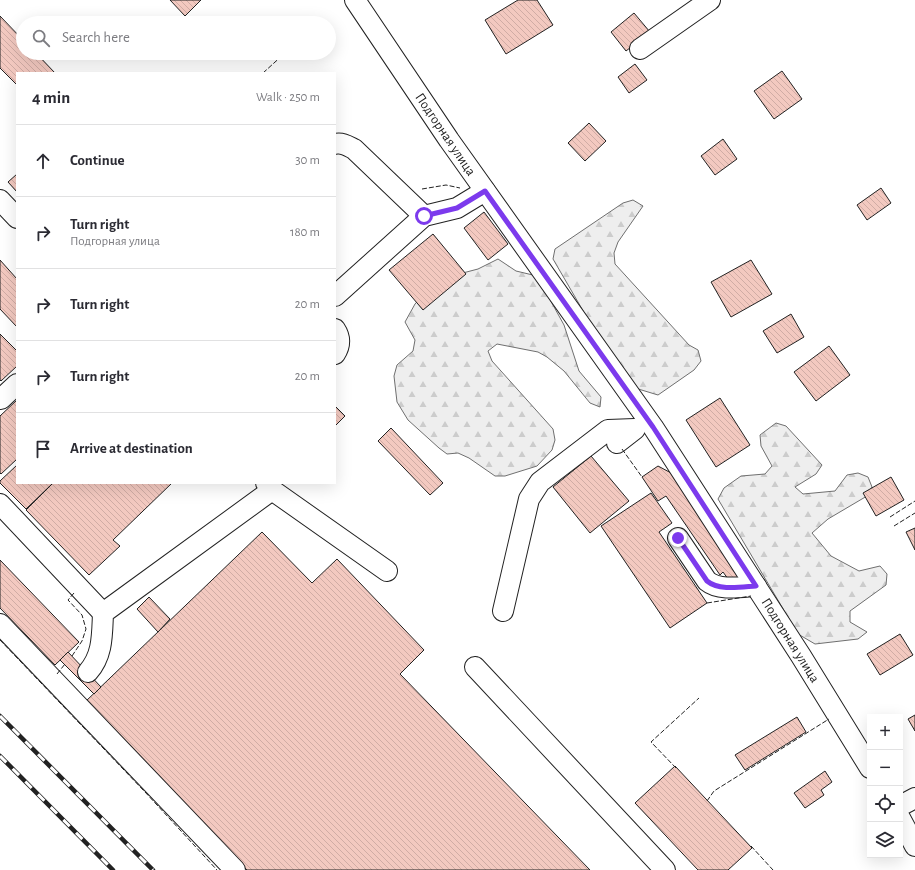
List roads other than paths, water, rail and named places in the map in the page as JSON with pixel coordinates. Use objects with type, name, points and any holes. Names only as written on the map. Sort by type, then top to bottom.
[{"type":"street","name":"Подгорная улица","points":[[356,0],[644,428],[756,586],[867,763]]},
{"type":"street","points":[[640,49],[710,0]]},
{"type":"street","points":[[336,144],[346,145],[354,149],[424,216]]},
{"type":"street","points":[[336,295],[424,216],[457,208],[485,191]]},
{"type":"street","points":[[0,200],[16,217]]},
{"type":"street","points":[[336,330],[340,340],[336,353]]},
{"type":"street","points":[[0,399],[16,385]]},
{"type":"street","points":[[617,443],[644,428]]},
{"type":"street","points":[[503,612],[529,499],[540,482],[608,430],[644,428]]},
{"type":"street","points":[[103,613],[269,486],[387,572]]},
{"type":"street","points":[[0,504],[103,613],[102,633],[98,658],[94,666],[78,682]]},
{"type":"street","points":[[678,538],[707,581],[712,585],[725,588],[756,586]]},
{"type":"street","points":[[0,624],[78,682],[235,870]]},
{"type":"street","points":[[475,667],[665,870]]},
{"type":"street","points":[[903,804],[915,798]]},
{"type":"street","points":[[902,822],[915,846]]},
{"type":"railway","points":[[0,716],[153,870]]},
{"type":"railway","points":[[0,756],[113,870]]}]
